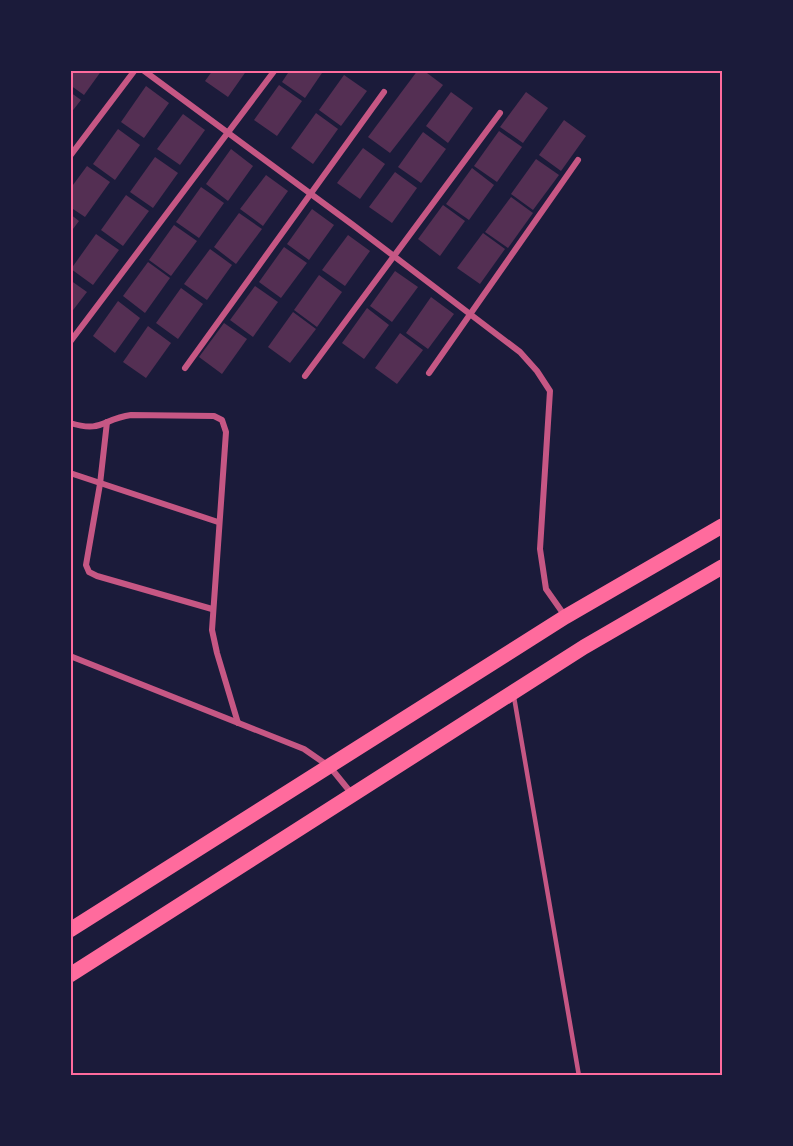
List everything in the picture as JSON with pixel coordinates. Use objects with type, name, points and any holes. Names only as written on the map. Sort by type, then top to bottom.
[{"type":"main road","points":[[70,930],[565,617],[723,526]]},
{"type":"main road","points":[[70,975],[354,796],[584,647],[723,567]]},
{"type":"street","points":[[70,156],[135,70]]},
{"type":"street","points":[[143,70],[520,351],[537,371],[549,391],[540,549],[546,589],[565,617]]},
{"type":"street","points":[[70,342],[275,70]]},
{"type":"street","points":[[185,368],[384,92]]},
{"type":"street","points":[[305,376],[500,113]]},
{"type":"street","points":[[429,373],[578,160]]},
{"type":"street","points":[[70,423],[87,428],[97,427],[131,415],[214,416],[222,420],[226,432],[212,609],[213,630],[217,653],[238,723]]},
{"type":"street","points":[[107,422],[100,484],[86,565],[89,572],[212,609]]},
{"type":"street","points":[[70,473],[218,522]]},
{"type":"street","points":[[70,656],[304,750],[330,767],[354,796]]},
{"type":"lane","points":[[514,693],[579,1076]]},
{"type":"building","points":[[70,70],[102,70],[84,95],[70,85]]},
{"type":"building","points":[[213,70],[247,70],[228,97],[205,81]]},
{"type":"building","points":[[290,70],[324,70],[305,98],[282,82]]},
{"type":"building","points":[[418,70],[423,70],[443,85],[390,153],[368,137]]},
{"type":"building","points":[[344,75],[367,91],[341,126],[319,110]]},
{"type":"building","points":[[279,85],[302,101],[277,136],[254,120]]},
{"type":"building","points":[[146,86],[169,103],[144,138],[121,122]]},
{"type":"building","points":[[70,92],[81,100],[70,114]]},
{"type":"building","points":[[451,92],[473,108],[448,143],[426,126]]},
{"type":"building","points":[[526,92],[548,108],[523,143],[500,127]]},
{"type":"building","points":[[316,113],[338,129],[313,164],[291,148]]},
{"type":"building","points":[[183,114],[205,130],[180,165],[157,149]]},
{"type":"building","points":[[564,120],[586,136],[561,171],[539,155]]},
{"type":"building","points":[[118,129],[140,145],[115,180],[93,164]]},
{"type":"building","points":[[499,131],[522,147],[497,182],[474,166]]},
{"type":"building","points":[[423,132],[446,149],[421,183],[398,167]]},
{"type":"building","points":[[363,148],[385,164],[360,199],[337,183]]},
{"type":"building","points":[[231,149],[253,166],[228,201],[206,184]]},
{"type":"building","points":[[155,157],[178,173],[153,208],[130,192]]},
{"type":"building","points":[[536,159],[559,175],[533,210],[511,194]]},
{"type":"building","points":[[87,166],[110,182],[85,217],[70,207],[70,189]]},
{"type":"building","points":[[472,168],[494,185],[469,220],[446,204]]},
{"type":"building","points":[[395,172],[417,188],[392,223],[369,207]]},
{"type":"building","points":[[266,175],[288,191],[263,226],[240,209]]},
{"type":"building","points":[[201,187],[224,203],[199,238],[176,222]]},
{"type":"building","points":[[126,195],[149,211],[123,246],[101,230]]},
{"type":"building","points":[[511,197],[533,213],[508,248],[485,232]]},
{"type":"building","points":[[443,205],[465,221],[440,256],[418,239]]},
{"type":"building","points":[[312,209],[334,225],[309,260],[287,244]]},
{"type":"building","points":[[239,213],[262,229],[236,264],[214,247]]},
{"type":"building","points":[[70,214],[79,221],[70,233]]},
{"type":"building","points":[[174,225],[197,241],[171,276],[149,260]]},
{"type":"building","points":[[483,233],[505,249],[480,284],[457,268]]},
{"type":"building","points":[[96,234],[119,250],[93,285],[71,269]]},
{"type":"building","points":[[348,235],[370,251],[345,286],[322,270]]},
{"type":"building","points":[[284,247],[307,263],[281,298],[259,282]]},
{"type":"building","points":[[210,249],[232,265],[207,300],[184,284]]},
{"type":"building","points":[[148,262],[170,278],[145,313],[123,296]]},
{"type":"building","points":[[395,271],[418,287],[392,322],[370,306]]},
{"type":"building","points":[[319,275],[342,292],[317,327],[294,310]]},
{"type":"building","points":[[70,280],[87,292],[70,314]]},
{"type":"building","points":[[255,286],[278,302],[253,337],[230,320]]},
{"type":"building","points":[[181,288],[203,304],[178,339],[156,323]]},
{"type":"building","points":[[431,297],[454,314],[428,349],[406,333]]},
{"type":"building","points":[[118,301],[140,318],[115,353],[93,336]]},
{"type":"building","points":[[367,308],[389,325],[364,359],[342,343]]},
{"type":"building","points":[[293,312],[316,329],[290,363],[268,347]]},
{"type":"building","points":[[224,323],[247,339],[222,374],[199,357]]},
{"type":"building","points":[[148,326],[171,343],[146,378],[123,362]]},
{"type":"building","points":[[400,333],[423,350],[397,384],[375,368]]}]
